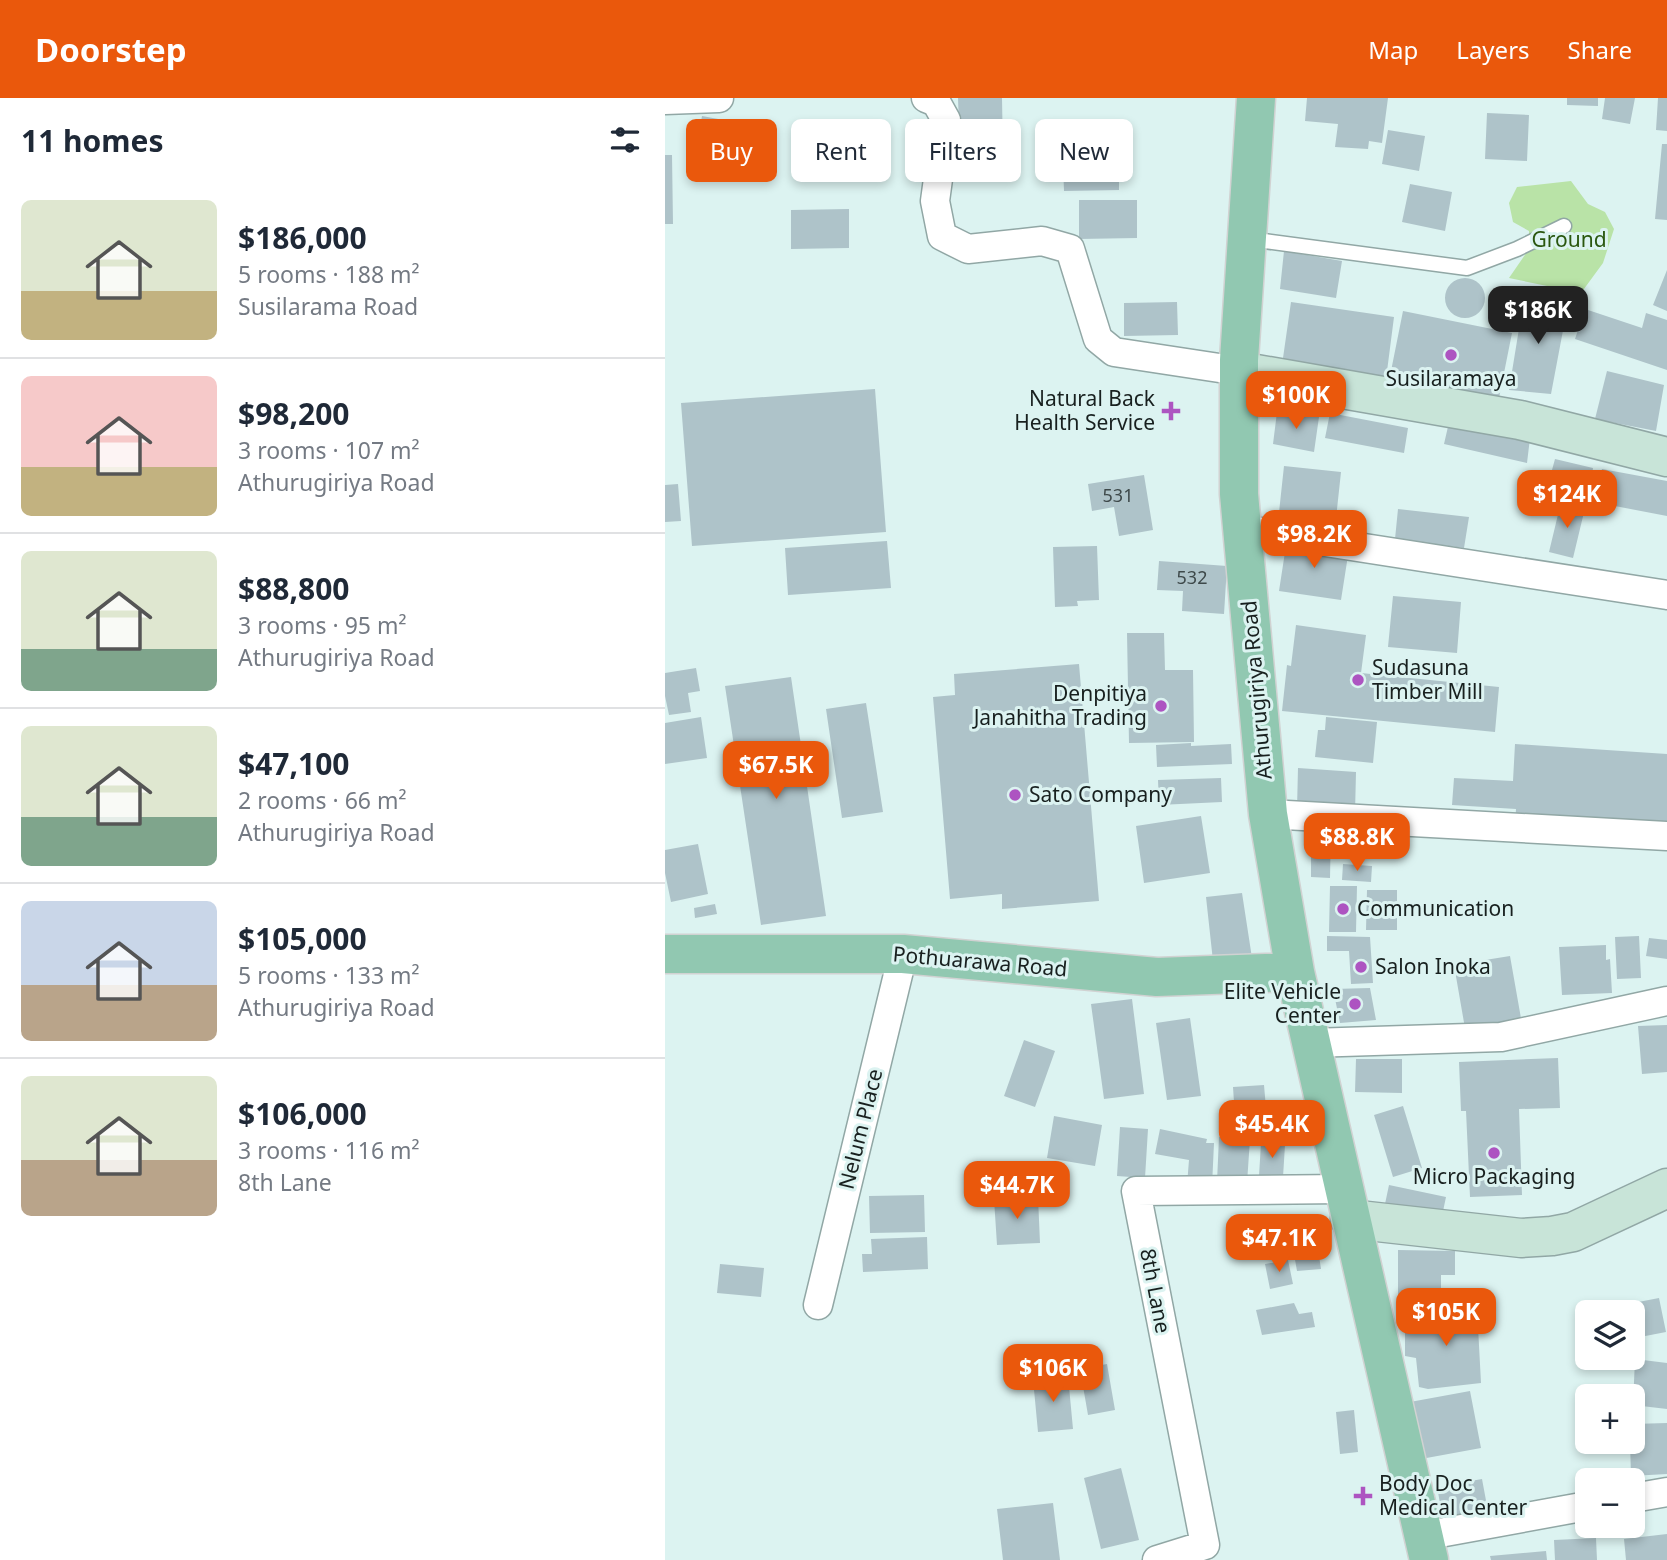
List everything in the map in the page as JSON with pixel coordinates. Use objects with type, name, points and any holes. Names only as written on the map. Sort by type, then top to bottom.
[{"type":"main road","name":"Athurugiriya Road","points":[[1256,98],[1239,371],[1239,494],[1268,814],[1310,1043],[1426,1548]]},
{"type":"main road","name":"Pothuarawa Road","points":[[665,954],[903,954],[1157,977],[1295,972]]},
{"type":"street","points":[[665,100],[719,98]]},
{"type":"street","points":[[926,98],[936,102],[946,120],[935,201],[942,236],[968,249],[1042,241],[1070,249],[1098,339],[1114,352],[1520,420],[1667,457]]},
{"type":"street","points":[[1242,530],[1667,595]]},
{"type":"street","points":[[1268,814],[1667,836]]},
{"type":"street","name":"Nelum Place","points":[[818,1305],[903,954]]},
{"type":"street","points":[[1310,1043],[1501,1037],[1667,1001]]},
{"type":"street","points":[[1347,1204],[1521,1238],[1573,1232],[1667,1188]]},
{"type":"street","name":"8th Lane","points":[[1157,1560],[1206,1553],[1136,1191],[1347,1204]]},
{"type":"street","points":[[1645,1496],[1667,1492]]},
{"type":"street","points":[[1426,1548],[1575,1509]]},
{"type":"lane","points":[[1247,238],[1468,268],[1517,249],[1564,226]]},
{"type":"green space","name":"Ground","points":[[1571,181],[1588,204],[1605,212],[1614,229],[1603,263],[1581,293],[1509,278],[1529,249],[1529,231],[1513,222],[1509,203],[1517,187]]},
{"type":"building","points":[[958,98],[1002,98],[1002,119],[959,119]]},
{"type":"building","points":[[1307,98],[1388,98],[1382,143],[1369,141],[1368,149],[1335,147],[1338,124],[1305,121]]},
{"type":"building","points":[[1567,98],[1598,98],[1598,106],[1567,105]]},
{"type":"building","points":[[1605,98],[1635,98],[1630,124],[1602,119]]},
{"type":"building","points":[[1658,98],[1667,98],[1667,131],[1656,130]]},
{"type":"building","points":[[1487,113],[1529,115],[1527,161],[1485,159]]},
{"type":"building","points":[[1388,130],[1425,136],[1419,171],[1382,164]]},
{"type":"building","points":[[1662,144],[1667,144],[1667,220],[1655,219]]},
{"type":"building","points":[[665,155],[672,155],[673,224],[665,224]]},
{"type":"building","points":[[1064,182],[1119,182],[1119,190],[1064,191]]},
{"type":"building","points":[[1410,184],[1452,192],[1445,231],[1402,222]]},
{"type":"building","points":[[1079,200],[1137,200],[1137,238],[1079,239]]},
{"type":"building","points":[[849,209],[849,248],[791,249],[791,210]]},
{"type":"building","points":[[1284,251],[1342,261],[1336,298],[1280,289]]},
{"type":"building","points":[[1667,270],[1667,311],[1653,305]]},
{"type":"building","name":"Susilaramaya","points":[[1465,278],[1473,279],[1479,284],[1484,290],[1484,306],[1479,312],[1473,317],[1465,318],[1457,317],[1451,312],[1446,306],[1445,298],[1446,290],[1451,284],[1457,279]]},
{"type":"building","name":"Susilaramaya","points":[[1524,298],[1568,304],[1551,394],[1509,390]]},
{"type":"building","points":[[1177,302],[1178,335],[1124,336],[1124,303]]},
{"type":"building","name":"Susilaramaya","points":[[1291,302],[1394,317],[1386,379],[1282,365]]},
{"type":"building","points":[[1585,309],[1642,328],[1646,313],[1667,320],[1667,370],[1575,339]]},
{"type":"building","name":"Susilaramaya","points":[[1403,311],[1512,333],[1499,398],[1390,376]]},
{"type":"building","points":[[1607,371],[1664,385],[1656,431],[1595,419]]},
{"type":"building","points":[[875,389],[886,532],[692,546],[681,403]]},
{"type":"building","points":[[1277,412],[1319,417],[1314,452],[1273,444]]},
{"type":"building","points":[[1330,413],[1408,428],[1404,453],[1325,438]]},
{"type":"building","points":[[1450,418],[1530,438],[1527,463],[1444,444]]},
{"type":"building","points":[[1555,459],[1593,468],[1588,502],[1546,492]]},
{"type":"building","points":[[1284,466],[1341,472],[1334,537],[1277,531]]},
{"type":"building","points":[[1602,469],[1667,481],[1667,516],[1594,502]]},
{"type":"building","points":[[1144,475],[1153,530],[1119,536],[1114,507],[1092,511],[1088,484]]},
{"type":"building","points":[[678,484],[681,521],[665,522],[665,485]]},
{"type":"building","points":[[1561,502],[1585,508],[1573,558],[1549,552]]},
{"type":"building","points":[[1398,509],[1469,517],[1464,548],[1395,539]]},
{"type":"building","points":[[1287,539],[1349,549],[1341,600],[1279,591]]},
{"type":"building","points":[[887,541],[891,588],[788,595],[785,548]]},
{"type":"building","points":[[1097,546],[1099,600],[1077,601],[1078,606],[1055,607],[1053,547]]},
{"type":"building","points":[[1159,561],[1227,566],[1224,614],[1182,611],[1183,591],[1157,590]]},
{"type":"building","points":[[1393,596],[1461,602],[1457,653],[1388,647]]},
{"type":"building","name":"Sudasuna Timber Mill","points":[[1296,625],[1366,635],[1361,673],[1499,687],[1495,732],[1282,711],[1287,665],[1291,666]]},
{"type":"building","name":"Denpitiya Janahitha Trading","points":[[1127,633],[1164,633],[1165,670],[1193,670],[1194,742],[1129,743]]},
{"type":"building","name":"Sato Company","points":[[1079,664],[1099,901],[1002,909],[1002,894],[950,899],[933,697],[955,695],[954,674]]},
{"type":"building","points":[[696,668],[700,691],[688,693],[691,712],[669,715],[665,696],[665,673]]},
{"type":"building","points":[[791,677],[826,916],[761,925],[725,686]]},
{"type":"building","points":[[866,703],[883,812],[842,818],[826,709]]},
{"type":"building","points":[[701,717],[707,758],[665,764],[665,723]]},
{"type":"building","points":[[1326,717],[1377,722],[1373,763],[1315,757],[1318,730],[1325,730]]},
{"type":"building","points":[[1191,743],[1191,746],[1231,744],[1232,764],[1157,767],[1156,745]]},
{"type":"building","points":[[1515,744],[1667,754],[1667,834],[1515,823],[1516,809],[1452,805],[1454,778],[1513,781]]},
{"type":"building","points":[[1298,768],[1356,772],[1355,813],[1297,809]]},
{"type":"building","points":[[1221,778],[1222,802],[1159,805],[1158,780]]},
{"type":"building","points":[[1201,816],[1210,873],[1144,883],[1136,826]]},
{"type":"building","points":[[1311,827],[1331,828],[1330,878],[1311,877]]},
{"type":"building","points":[[698,844],[708,894],[671,902],[665,873],[665,850]]},
{"type":"building","points":[[1343,864],[1372,866],[1371,882],[1342,880]]},
{"type":"building","name":"Communication","points":[[1330,886],[1357,886],[1356,932],[1329,932]]},
{"type":"building","points":[[1367,890],[1397,890],[1397,930],[1366,930]]},
{"type":"building","points":[[1242,893],[1252,958],[1213,961],[1206,897]]},
{"type":"building","points":[[715,904],[717,914],[695,918],[694,908]]},
{"type":"building","name":"Salon Inoka","points":[[1327,936],[1370,937],[1373,983],[1351,984],[1349,951],[1327,951]]},
{"type":"building","points":[[1639,936],[1641,978],[1617,979],[1615,937]]},
{"type":"building","points":[[1649,938],[1667,940],[1667,959],[1646,956]]},
{"type":"building","points":[[1606,945],[1606,960],[1610,959],[1612,993],[1562,995],[1559,947]]},
{"type":"building","points":[[1510,956],[1522,1024],[1466,1034],[1454,965]]},
{"type":"building","name":"Elite Vehicle Center","points":[[1370,988],[1376,1020],[1340,1023],[1333,989]]},
{"type":"building","points":[[1132,999],[1144,1094],[1104,1099],[1091,1004]]},
{"type":"building","points":[[1190,1018],[1201,1096],[1167,1100],[1156,1023]]},
{"type":"building","points":[[1667,1025],[1667,1072],[1642,1074],[1638,1026]]},
{"type":"building","points":[[1024,1040],[1055,1051],[1035,1107],[1004,1096]]},
{"type":"building","name":"Micro Packaging","points":[[1558,1058],[1560,1108],[1519,1109],[1522,1195],[1470,1197],[1466,1111],[1461,1111],[1459,1062]]},
{"type":"building","points":[[1356,1059],[1402,1059],[1402,1093],[1355,1092]]},
{"type":"building","points":[[1264,1085],[1268,1131],[1236,1133],[1233,1087]]},
{"type":"building","points":[[1403,1106],[1422,1168],[1393,1177],[1374,1115]]},
{"type":"building","points":[[1054,1116],[1102,1125],[1095,1166],[1047,1158]]},
{"type":"building","points":[[1120,1127],[1148,1129],[1145,1178],[1117,1176]]},
{"type":"building","points":[[1160,1129],[1207,1139],[1206,1143],[1214,1143],[1212,1186],[1187,1185],[1189,1160],[1155,1154]]},
{"type":"building","points":[[1219,1137],[1250,1139],[1247,1183],[1217,1182]]},
{"type":"building","points":[[1261,1143],[1285,1145],[1283,1177],[1259,1176]]},
{"type":"building","points":[[1389,1185],[1446,1197],[1442,1216],[1385,1204]]},
{"type":"building","points":[[924,1195],[925,1232],[870,1233],[869,1196]]},
{"type":"building","points":[[1038,1197],[1040,1243],[997,1245],[994,1199]]},
{"type":"building","points":[[1313,1216],[1321,1269],[1297,1271],[1288,1220]]},
{"type":"building","points":[[927,1237],[928,1269],[863,1272],[862,1254],[872,1254],[871,1239]]},
{"type":"building","points":[[1398,1250],[1455,1251],[1455,1275],[1441,1275],[1441,1297],[1398,1297]]},
{"type":"building","points":[[1288,1260],[1293,1284],[1270,1289],[1265,1264]]},
{"type":"building","points":[[720,1264],[764,1268],[761,1297],[717,1293]]},
{"type":"building","points":[[1659,1298],[1666,1332],[1645,1336],[1645,1301]]},
{"type":"building","points":[[1294,1303],[1299,1314],[1312,1312],[1315,1327],[1262,1335],[1256,1310]]},
{"type":"building","points":[[1477,1308],[1481,1383],[1428,1389],[1419,1387],[1416,1358],[1405,1356],[1405,1333],[1416,1333],[1415,1311]]},
{"type":"building","points":[[1645,1360],[1667,1363],[1667,1409],[1645,1406],[1645,1384],[1634,1384],[1635,1370],[1645,1370]]},
{"type":"building","points":[[1107,1364],[1115,1410],[1088,1415],[1080,1369]]},
{"type":"building","points":[[1068,1376],[1073,1429],[1038,1432],[1033,1379]]},
{"type":"building","points":[[1470,1391],[1481,1448],[1421,1459],[1410,1402]]},
{"type":"building","points":[[1354,1410],[1358,1452],[1340,1454],[1336,1412]]},
{"type":"building","points":[[1667,1423],[1667,1474],[1645,1475],[1645,1468],[1631,1468],[1630,1454],[1645,1454],[1645,1424]]},
{"type":"building","points":[[1121,1468],[1139,1540],[1101,1549],[1084,1478]]},
{"type":"building","points":[[1482,1479],[1490,1522],[1445,1530],[1437,1487]]},
{"type":"building","points":[[1053,1503],[1060,1560],[1003,1560],[997,1509]]},
{"type":"building","points":[[1667,1534],[1667,1560],[1626,1560],[1624,1539]]},
{"type":"building","points":[[1596,1538],[1597,1560],[1555,1560],[1554,1540]]},
{"type":"building","points":[[1546,1551],[1547,1560],[1491,1560],[1490,1556]]},
{"type":"place","name":"Susilaramaya","points":[[1451,355]]},
{"type":"place","name":"Natural Back Health Service","points":[[1171,411]]},
{"type":"place","name":"Sudasuna Timber Mill","points":[[1358,680]]},
{"type":"place","name":"Denpitiya Janahitha Trading","points":[[1161,706]]},
{"type":"place","name":"Sato Company","points":[[1015,795]]},
{"type":"place","name":"Communication","points":[[1343,909]]},
{"type":"place","name":"Salon Inoka","points":[[1361,967]]},
{"type":"place","name":"Elite Vehicle Center","points":[[1355,1004]]},
{"type":"place","name":"Micro Packaging","points":[[1494,1153]]},
{"type":"place","name":"Body Doc Medical Center","points":[[1363,1496]]}]
